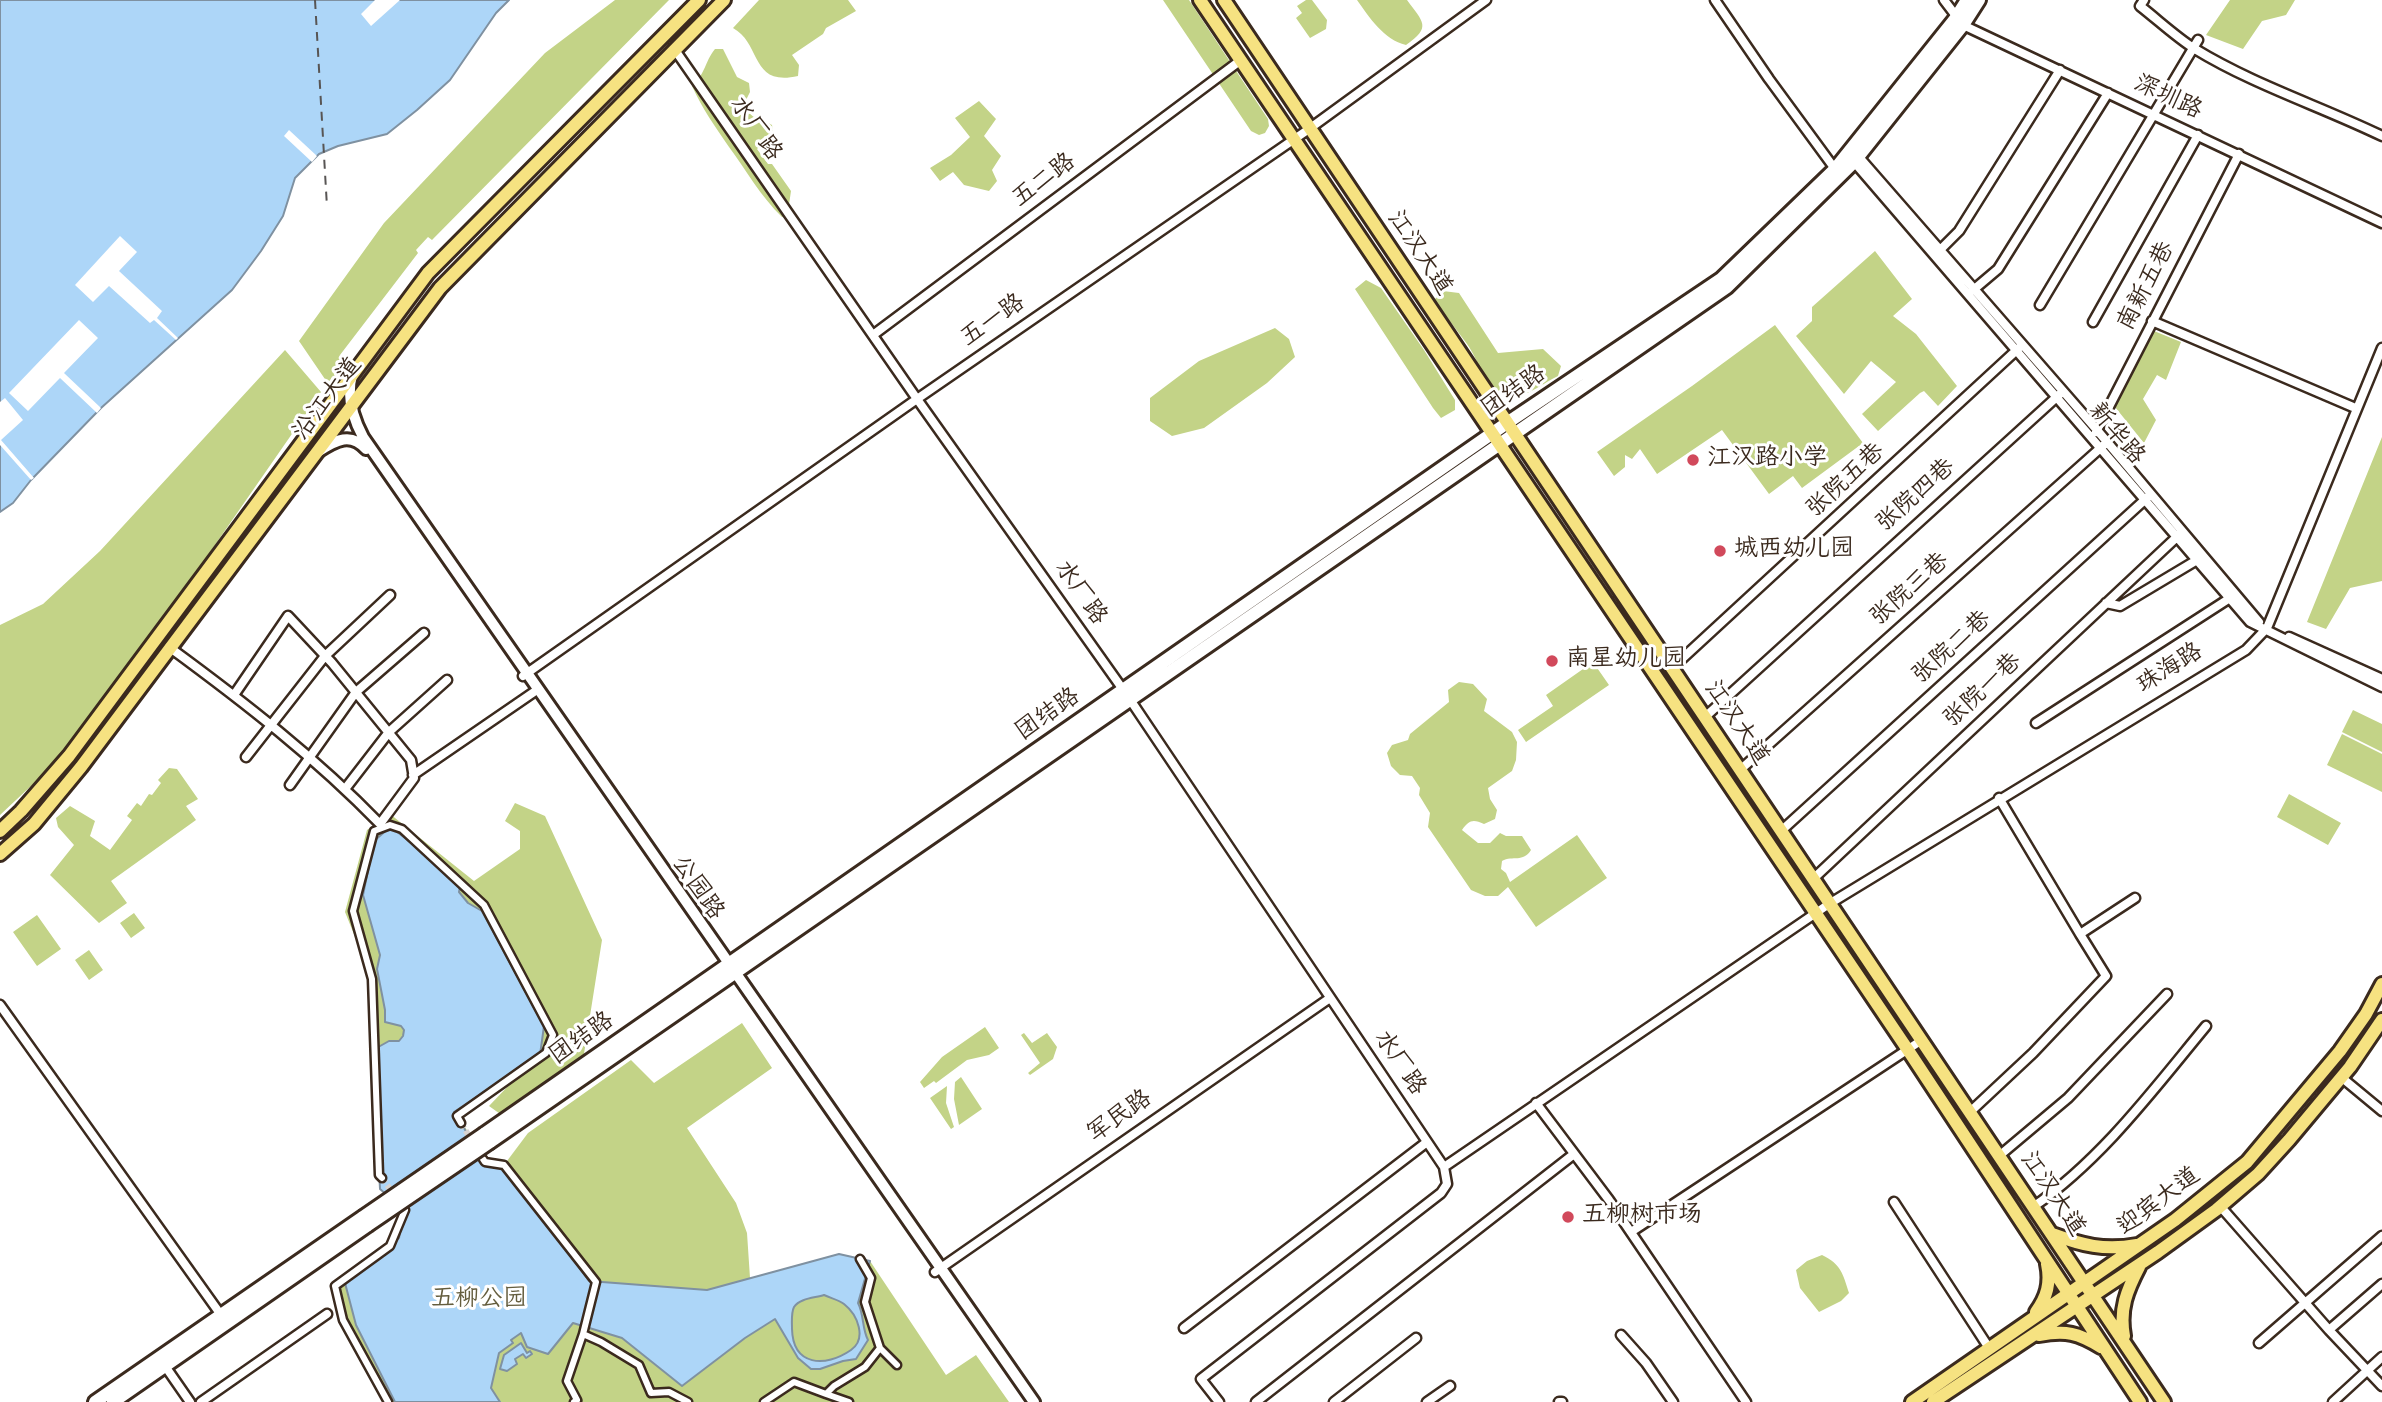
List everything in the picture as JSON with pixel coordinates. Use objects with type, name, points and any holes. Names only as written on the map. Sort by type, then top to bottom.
[{"type":"main road","name":"沿江大道","points":[[0,831],[69,756],[428,273],[699,0]]},
{"type":"main road","name":"沿江大道","points":[[0,854],[34,824],[81,767],[440,288],[724,0]]},
{"type":"main road","name":"江汉大道","points":[[1200,0],[1908,1050],[2140,1402]]},
{"type":"main road","name":"江汉大道","points":[[1224,0],[2164,1402]]},
{"type":"main road","name":"团结路","points":[[113,1402],[366,1221],[1126,694],[1496,439],[1727,286],[1856,159],[1959,20],[1967,0]]},
{"type":"main road","name":"团结路","points":[[1511,429],[1721,279],[1835,169],[1959,20],[1979,0]]},
{"type":"main road","name":"迎宾大道","points":[[1912,1402],[2183,1214],[2247,1162],[2343,1049],[2382,984]]},
{"type":"main road","name":"迎宾大道","points":[[1933,1402],[2140,1265],[2220,1206],[2258,1174],[2341,1077],[2371,1039],[2382,1020]]},
{"type":"main road","points":[[1896,1033],[1901,1036],[1909,1034],[1910,1024]]},
{"type":"main road","points":[[1922,1072],[1924,1062],[1931,1059],[1936,1061]]},
{"type":"main road","name":"团结路","points":[[95,1402],[221,1315],[366,1221]]},
{"type":"main road","points":[[2052,1234],[2085,1246],[2119,1248],[2140,1244]]},
{"type":"main road","points":[[2029,1321],[2045,1299],[2050,1277],[2047,1260]]},
{"type":"main road","points":[[2126,1343],[2121,1320],[2125,1295],[2140,1265]]},
{"type":"main road","points":[[2032,1337],[2061,1331],[2083,1336],[2106,1350]]},
{"type":"street","name":"五一路","points":[[525,674],[1309,129],[1486,0]]},
{"type":"street","points":[[1715,0],[1835,169]]},
{"type":"street","name":"深圳路","points":[[1944,0],[1959,20],[2382,223]]},
{"type":"street","points":[[2144,0],[2140,6],[2251,80],[2382,136]]},
{"type":"street","points":[[2040,306],[2196,44]]},
{"type":"street","name":"水厂路","points":[[675,50],[1126,694],[1444,1167]]},
{"type":"street","name":"五二路","points":[[873,335],[1241,60]]},
{"type":"street","points":[[1938,252],[1959,231],[2060,70]]},
{"type":"street","points":[[1971,291],[1998,269],[2108,93]]},
{"type":"street","points":[[2093,322],[2198,135]]},
{"type":"street","name":"南新五巷","points":[[2094,434],[2239,154]]},
{"type":"street","name":"新华路","points":[[1856,159],[2255,619],[2264,628],[2382,687]]},
{"type":"street","points":[[2152,321],[2353,407]]},
{"type":"street","name":"珠海路","points":[[2264,628],[2382,340]]},
{"type":"street","name":"张院五巷","points":[[1672,668],[2020,347]]},
{"type":"street","name":"珠海路","points":[[1444,1167],[1815,915],[1828,903],[2246,650],[2264,628],[2382,348]]},
{"type":"street","points":[[353,374],[350,383],[351,406],[363,437],[731,969]]},
{"type":"street","name":"张院四巷","points":[[1705,717],[2060,393]]},
{"type":"street","name":"公园路","points":[[314,455],[346,438],[356,440],[364,446],[525,674],[534,692],[731,969],[1028,1402]]},
{"type":"street","name":"张院三巷","points":[[1740,770],[2104,444]]},
{"type":"street","name":"张院二巷","points":[[1780,830],[2147,496]]},
{"type":"street","name":"新华路","points":[[2179,533],[2197,560],[2250,622],[2382,679]]},
{"type":"street","name":"张院一巷","points":[[1812,878],[2179,533]]},
{"type":"street","name":"张院一巷","points":[[1812,878],[2179,533]]},
{"type":"street","points":[[2106,603],[2120,606],[2197,560]]},
{"type":"street","points":[[246,757],[326,656],[390,595]]},
{"type":"street","points":[[2036,723],[2230,598]]},
{"type":"street","points":[[169,648],[271,724],[345,789],[380,824],[414,778],[411,760],[326,656],[288,616],[234,695]]},
{"type":"street","points":[[289,785],[356,692],[424,632]]},
{"type":"street","points":[[345,789],[388,732],[447,680]]},
{"type":"street","points":[[414,775],[534,692]]},
{"type":"street","points":[[1970,1112],[2033,1053],[2106,976],[2000,799]]},
{"type":"street","points":[[382,1178],[379,1175],[372,979],[353,911],[374,831],[390,825],[402,829],[484,905],[553,1035],[546,1053],[457,1116],[461,1123]]},
{"type":"street","points":[[2080,934],[2135,898]]},
{"type":"street","points":[[1999,1156],[2068,1098],[2166,994]]},
{"type":"street","name":"军民路","points":[[937,1271],[1330,998]]},
{"type":"street","points":[[0,1005],[221,1315]]},
{"type":"street","points":[[2033,1207],[2078,1172],[2122,1126],[2206,1027]]},
{"type":"street","points":[[1631,1232],[1922,1040]]},
{"type":"street","points":[[2341,1077],[2382,1111]]},
{"type":"street","points":[[1536,1103],[1631,1232],[1746,1402]]},
{"type":"street","points":[[1184,1328],[1427,1142]]},
{"type":"street","points":[[1256,1402],[1574,1154]]},
{"type":"street","points":[[483,1158],[485,1163],[504,1165],[596,1282],[568,1381],[576,1400],[574,1402]]},
{"type":"street","points":[[1219,1402],[1201,1379],[1441,1193],[1447,1184],[1444,1167]]},
{"type":"street","points":[[1894,1202],[1989,1348]]},
{"type":"street","points":[[2220,1206],[2382,1386]]},
{"type":"street","points":[[388,1402],[343,1320],[335,1286],[390,1246],[405,1210]]},
{"type":"street","points":[[2259,1343],[2382,1236]]},
{"type":"street","points":[[860,1259],[872,1278],[865,1302],[880,1348],[897,1365]]},
{"type":"street","points":[[937,1271],[1034,1402]]},
{"type":"street","points":[[2329,1330],[2382,1284]]},
{"type":"street","points":[[201,1402],[327,1314]]},
{"type":"street","points":[[583,1334],[639,1365],[651,1394],[669,1392],[688,1402]]},
{"type":"street","points":[[1621,1335],[1646,1363],[1673,1402]]},
{"type":"street","points":[[1334,1402],[1416,1338]]},
{"type":"street","points":[[826,1394],[865,1367],[880,1348]]},
{"type":"street","points":[[2333,1402],[2382,1357]]},
{"type":"street","points":[[165,1366],[190,1402]]},
{"type":"street","points":[[764,1402],[794,1382],[849,1402]]},
{"type":"street","points":[[1427,1402],[1450,1386]]},
{"type":"green space","points":[[615,0],[669,0],[432,240],[428,237],[416,250],[418,253],[340,355],[349,359],[329,385],[299,341],[384,223],[545,53]]},
{"type":"green space","points":[[759,0],[848,0],[856,11],[826,28],[823,34],[792,55],[799,65],[798,76],[783,78],[764,70],[749,44],[733,28]]},
{"type":"green space","points":[[1163,0],[1189,0],[1268,119],[1269,126],[1265,133],[1259,135],[1251,131]]},
{"type":"green space","points":[[1306,0],[1312,0],[1327,20],[1326,29],[1310,38],[1296,18],[1302,13],[1297,6]]},
{"type":"green space","points":[[1357,0],[1407,0],[1421,19],[1422,29],[1406,45],[1398,42],[1378,27]]},
{"type":"green space","points":[[2230,0],[2295,0],[2286,15],[2262,21],[2243,49],[2206,35]]},
{"type":"green space","points":[[715,49],[723,49],[737,77],[749,83],[750,92],[745,102],[750,113],[772,125],[773,132],[757,149],[768,164],[772,164],[791,191],[787,218],[774,209],[754,183],[700,103],[692,86]]},
{"type":"green space","points":[[979,101],[996,119],[984,136],[1001,156],[992,170],[997,181],[989,191],[964,185],[953,172],[940,181],[930,168],[951,155],[970,137],[955,118]]},
{"type":"green space","points":[[1875,251],[1912,299],[1893,316],[1916,334],[1957,386],[1938,406],[1924,391],[1920,393],[1878,431],[1862,414],[1896,382],[1871,361],[1844,394],[1796,336],[1812,321],[1812,307]]},
{"type":"green space","points":[[1366,280],[1381,288],[1424,350],[1455,400],[1455,410],[1441,418],[1433,408],[1355,289]]},
{"type":"green space","points":[[1443,291],[1459,293],[1498,353],[1543,349],[1561,366],[1558,376],[1518,396],[1496,390],[1467,344],[1434,300]]},
{"type":"green space","points":[[1775,325],[1863,443],[1802,488],[1793,476],[1769,494],[1722,430],[1657,474],[1640,449],[1632,459],[1625,455],[1625,467],[1614,476],[1597,452]]},
{"type":"green space","points":[[1275,328],[1289,339],[1295,357],[1267,383],[1204,428],[1172,436],[1150,421],[1150,398],[1199,361]]},
{"type":"green space","points":[[2154,331],[2181,342],[2166,380],[2157,375],[2143,399],[2156,420],[2144,443],[2115,407]]},
{"type":"green space","points":[[285,350],[321,392],[79,741],[0,815],[0,625],[43,604],[100,551]]},
{"type":"green space","points":[[2382,437],[2382,581],[2350,588],[2326,629],[2307,622]]},
{"type":"green space","points":[[1593,662],[1609,685],[1526,742],[1518,730],[1553,706],[1546,695]]},
{"type":"green space","points":[[1459,682],[1473,684],[1487,699],[1484,711],[1512,732],[1517,742],[1512,771],[1488,788],[1490,799],[1497,810],[1495,819],[1484,824],[1471,821],[1462,830],[1478,843],[1490,843],[1500,833],[1506,836],[1522,836],[1531,850],[1528,854],[1502,861],[1501,869],[1510,882],[1577,835],[1607,878],[1536,927],[1508,887],[1498,896],[1485,896],[1471,890],[1428,827],[1430,813],[1419,795],[1420,788],[1412,776],[1400,775],[1391,766],[1387,753],[1392,745],[1408,740],[1410,734],[1449,702],[1448,690]]},
{"type":"green space","points":[[2353,710],[2382,724],[2382,752],[2342,732]]},
{"type":"green space","points":[[2342,734],[2382,754],[2382,792],[2327,765]]},
{"type":"green space","points":[[169,768],[177,769],[198,799],[186,806],[196,820],[111,881],[127,903],[99,923],[50,875],[74,845],[58,827],[56,818],[70,806],[95,821],[90,836],[110,850],[132,820],[127,816],[137,803],[141,806],[149,794],[152,795],[161,783],[158,780]]},
{"type":"green space","points":[[2289,794],[2341,823],[2328,845],[2277,817]]},
{"type":"green space","name":"五柳公园","points":[[515,803],[545,816],[602,940],[583,1060],[503,1116],[489,1106],[532,1061],[461,1120],[485,1162],[504,1165],[528,1133],[631,1060],[654,1083],[742,1023],[772,1068],[687,1128],[736,1203],[747,1233],[750,1278],[839,1254],[870,1261],[946,1375],[976,1355],[1009,1402],[388,1402],[343,1320],[339,1288],[399,1238],[404,1210],[380,1189],[372,979],[345,912],[367,830],[390,814],[474,881],[520,849],[520,831],[505,821]]},
{"type":"green space","points":[[134,913],[145,928],[131,938],[120,923]]},
{"type":"green space","points":[[37,915],[61,949],[37,966],[13,932]]},
{"type":"green space","points":[[89,950],[103,970],[89,980],[75,960]]},
{"type":"green space","points":[[985,1027],[999,1048],[989,1055],[967,1060],[936,1083],[934,1081],[924,1088],[920,1082],[942,1057]]},
{"type":"green space","points":[[1024,1033],[1032,1043],[1047,1033],[1057,1047],[1053,1059],[1030,1075],[1028,1073],[1040,1063],[1021,1035]]},
{"type":"green space","points":[[961,1077],[982,1109],[959,1125],[954,1099],[955,1082]]},
{"type":"green space","points":[[947,1086],[946,1103],[954,1127],[951,1129],[930,1098]]},
{"type":"green space","points":[[1822,1255],[1840,1270],[1849,1293],[1841,1301],[1819,1312],[1800,1288],[1796,1270],[1807,1261]]},
{"type":"water","points":[[0,0],[509,0],[496,13],[450,80],[417,110],[387,134],[338,146],[319,154],[295,178],[283,216],[232,290],[101,408],[31,480],[13,503],[0,512]]},
{"type":"water","name":"五柳公园","points":[[389,828],[396,831],[452,875],[460,887],[459,892],[468,903],[482,911],[544,1026],[540,1055],[454,1112],[485,1162],[504,1165],[589,1281],[707,1290],[839,1254],[870,1261],[858,1303],[868,1340],[856,1359],[811,1369],[798,1358],[775,1319],[745,1338],[682,1386],[622,1338],[573,1323],[548,1354],[527,1347],[521,1333],[511,1340],[513,1343],[499,1353],[491,1388],[500,1402],[395,1402],[356,1325],[345,1283],[399,1238],[404,1210],[380,1189],[373,1050],[389,1041],[399,1041],[404,1030],[401,1026],[385,1022],[377,969],[380,955],[363,895],[374,841]],"holes":[[[824,1295],[842,1303],[853,1314],[859,1327],[859,1340],[851,1350],[841,1356],[831,1360],[812,1360],[804,1357],[794,1341],[792,1312],[800,1302]]]},
{"type":"water","points":[[521,1343],[527,1353],[530,1351],[532,1354],[526,1358],[523,1354],[515,1359],[517,1364],[507,1371],[500,1369],[504,1355]]},
{"type":"pier","points":[[375,0],[400,0],[371,26],[361,14]]},
{"type":"pier","points":[[289,130],[317,156],[312,162],[284,136]]},
{"type":"pier","points":[[120,236],[137,252],[119,271],[162,311],[157,318],[178,338],[176,340],[154,320],[150,323],[109,286],[93,302],[75,285]]},
{"type":"pier","points":[[79,320],[98,338],[64,373],[101,408],[97,413],[60,378],[28,411],[9,393]]},
{"type":"pier","points":[[5,398],[23,420],[1,440],[34,478],[31,480],[0,445],[0,402]]},
{"type":"ferry route","points":[[315,0],[327,207]]},
{"type":"tunnel","points":[[461,1123],[483,1159]]},
{"type":"tunnel","points":[[382,1178],[395,1196]]},
{"type":"place","name":"江汉路小学","points":[[1693,460]]},
{"type":"place","name":"城西幼儿园","points":[[1720,551]]},
{"type":"place","name":"南星幼儿园","points":[[1552,661]]},
{"type":"place","name":"五柳树市场","points":[[1568,1217]]}]
